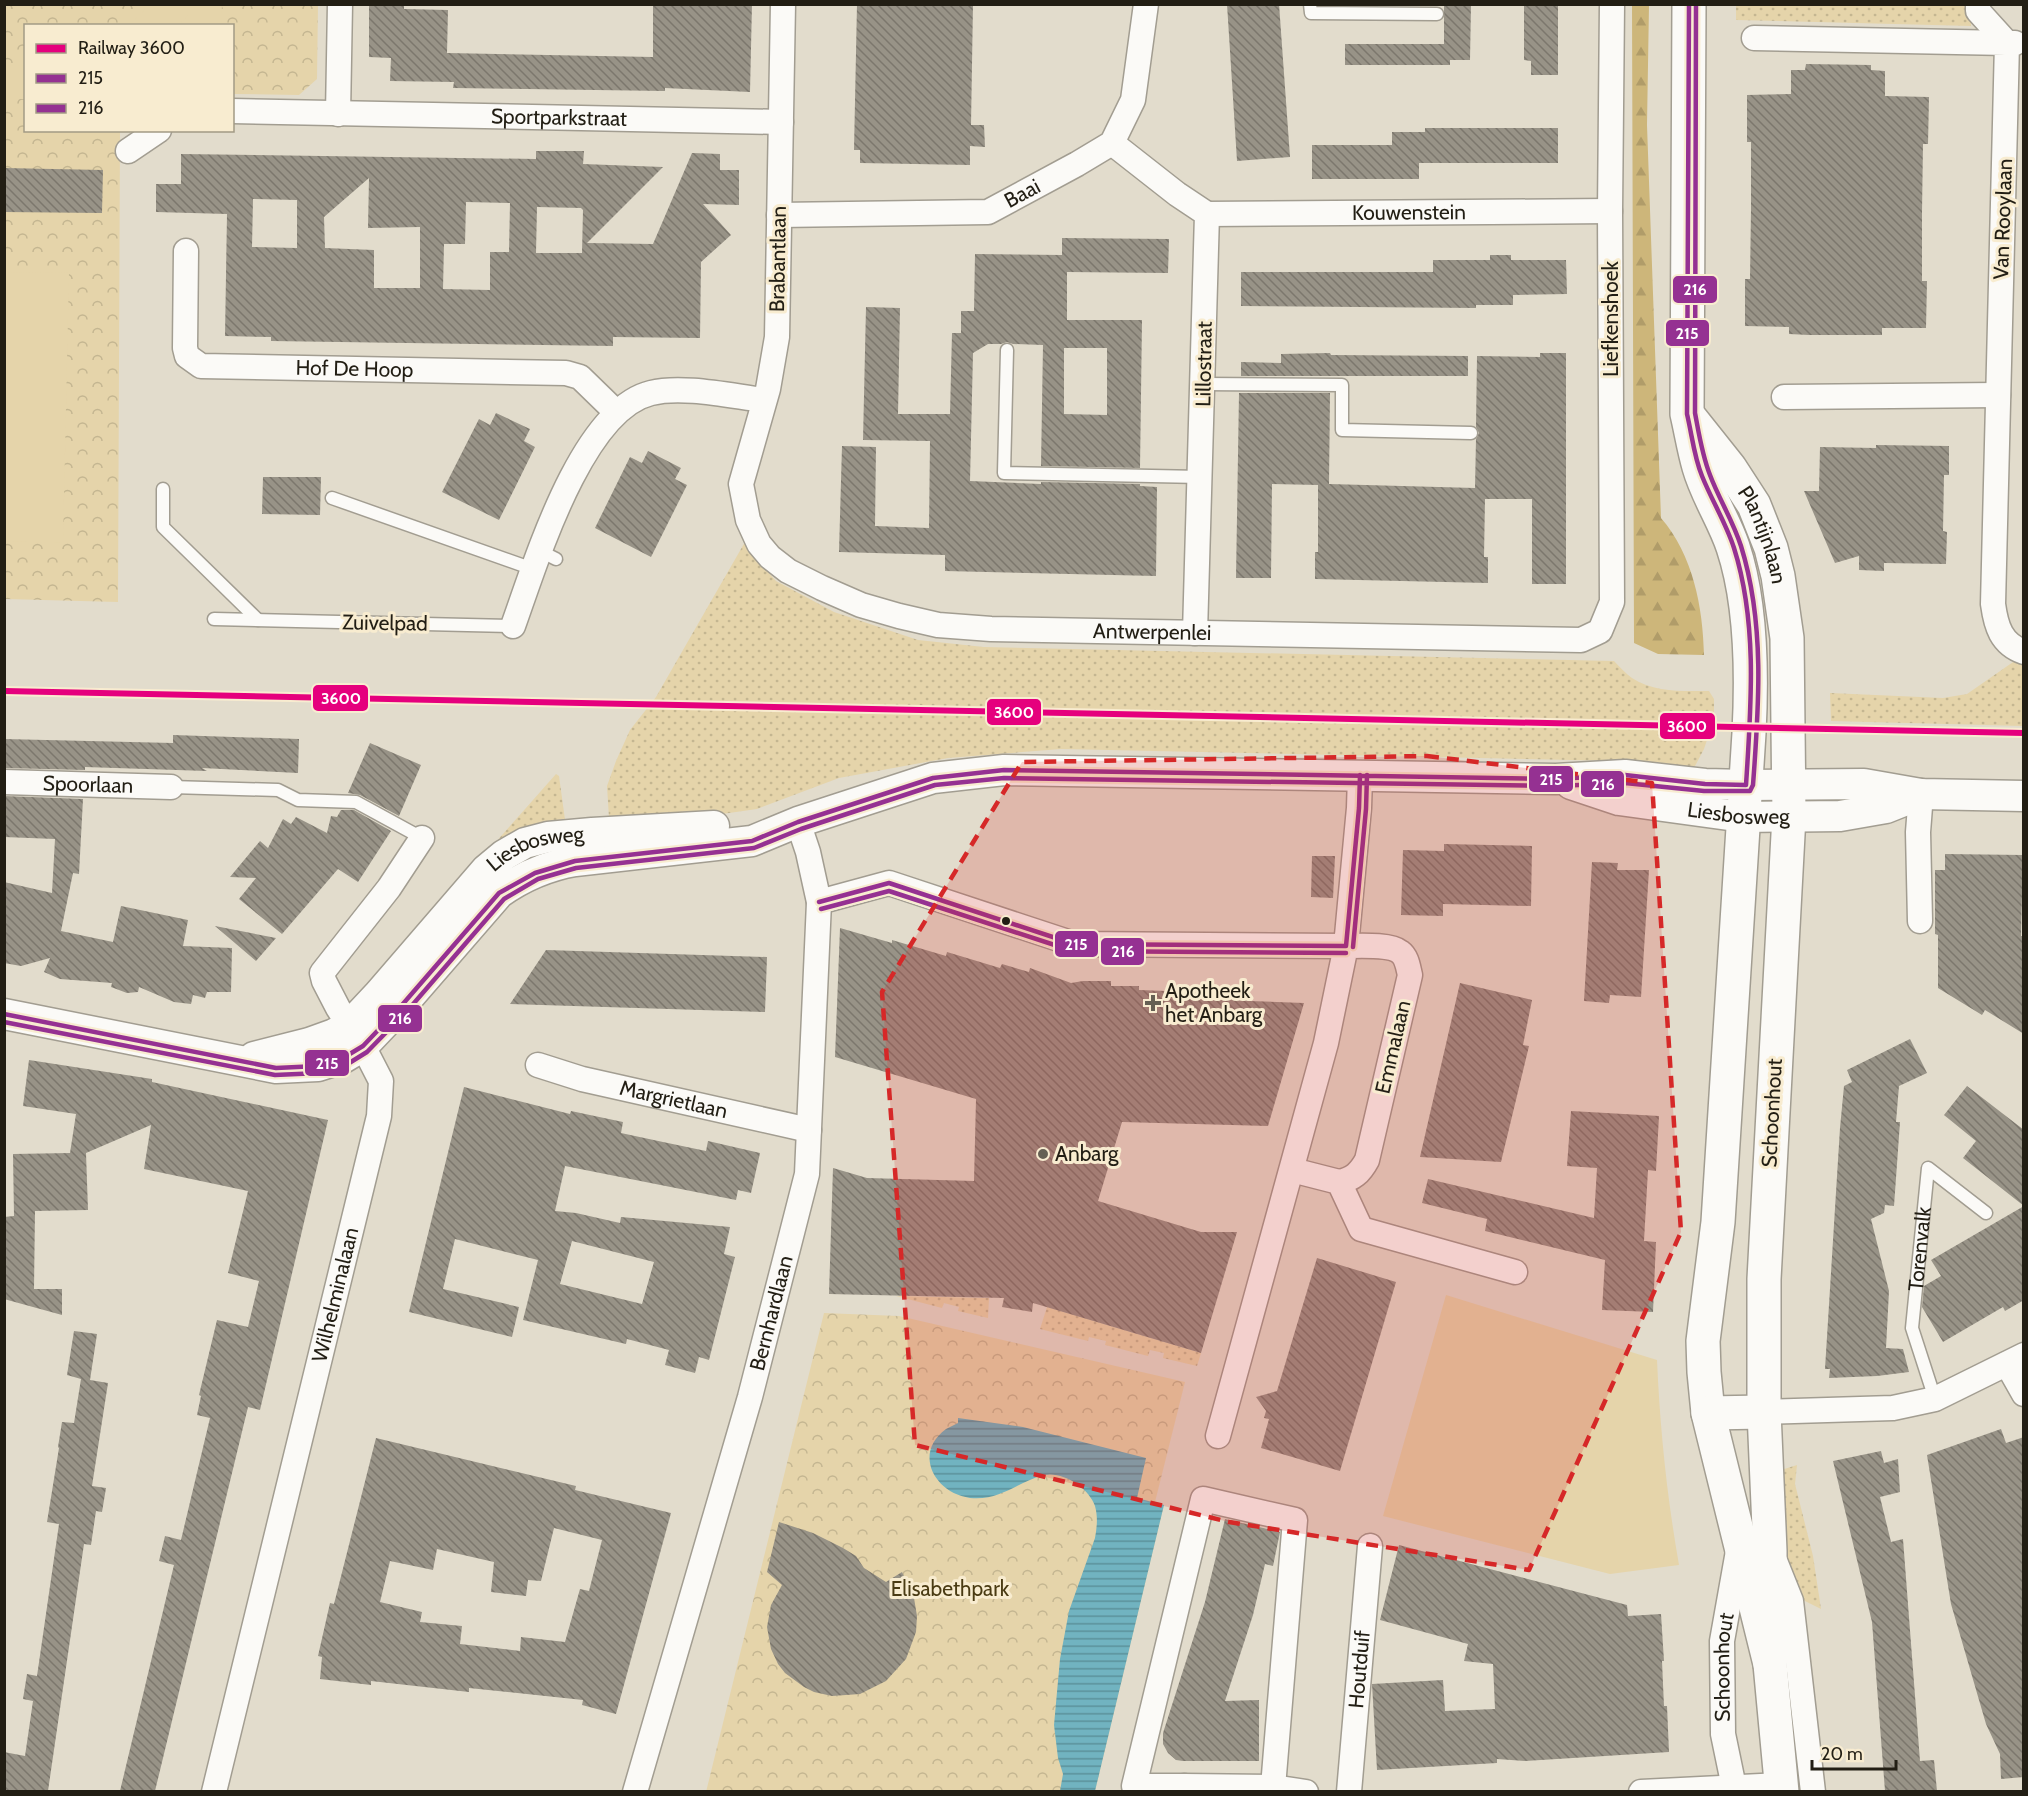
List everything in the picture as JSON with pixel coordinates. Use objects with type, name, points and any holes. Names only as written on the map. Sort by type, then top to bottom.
[{"type":"main road","name":"Plantijnlaan","points":[[1689,4],[1686,414],[1699,468],[1733,546],[1739,569],[1750,645],[1750,675]]},
{"type":"main road","name":"Plantijnlaan","points":[[1686,414],[1730,468],[1754,505],[1771,548],[1783,606],[1788,676]]},
{"type":"main road","name":"Schoonhout","points":[[1750,675],[1750,727],[1718,1222],[1703,1341],[1708,1413],[1755,1547]]},
{"type":"main road","name":"Schoonhout","points":[[1782,1788],[1770,1664],[1755,1547],[1764,1412],[1764,1279],[1788,800],[1788,676]]},
{"type":"main road","points":[[1708,1413],[1764,1412]]},
{"type":"street","points":[[338,114],[340,4]]},
{"type":"street","name":"Brabantlaan","points":[[744,509],[741,476],[764,400],[777,337],[783,4]]},
{"type":"street","points":[[1146,4],[1133,100],[1112,143],[1177,194],[1208,214]]},
{"type":"street","name":"Liefkenshoek","points":[[1600,631],[1612,602],[1610,211],[1612,4]]},
{"type":"street","points":[[1978,4],[1978,11],[2015,43]]},
{"type":"street","points":[[1754,38],[2015,43]]},
{"type":"street","name":"Van Rooylaan","points":[[2014,646],[1996,623],[1993,604],[1998,395],[2015,43]]},
{"type":"street","name":"Sportparkstraat","points":[[234,111],[781,122]]},
{"type":"street","points":[[128,151],[156,132]]},
{"type":"street","name":"Baai","points":[[779,216],[988,212],[1112,143]]},
{"type":"street","name":"Kouwenstein","points":[[1208,214],[1610,211]]},
{"type":"street","name":"Lillostraat","points":[[1195,633],[1208,214]]},
{"type":"street","name":"Hof De Hoop","points":[[186,251],[185,348],[187,356],[201,366],[566,373],[580,377],[616,412]]},
{"type":"street","points":[[513,626],[543,560],[560,502],[599,432],[616,412],[649,393],[659,392],[683,391],[764,400]]},
{"type":"street","points":[[1784,397],[1998,395]]},
{"type":"street","name":"Antwerpenlei","points":[[744,509],[759,544],[770,557],[789,571],[861,604],[938,625],[991,629],[1581,640],[1600,631]]},
{"type":"street","name":"Liesbosweg","points":[[356,1036],[379,994],[486,870],[504,855],[525,843],[548,837],[592,833],[798,822],[933,778],[964,773],[1004,770],[1556,779],[1625,775],[1705,784],[1744,801],[1788,800],[1864,784],[1921,794],[2024,796]]},
{"type":"street","points":[[1218,1436],[1293,1170],[1326,1043],[1346,946],[1359,808],[1359,775]]},
{"type":"street","name":"Spoorlaan","points":[[4,782],[171,787]]},
{"type":"street","points":[[1920,921],[1918,832],[1921,794]]},
{"type":"street","name":"Bernhardlaan","points":[[635,1791],[750,1397],[807,1174],[819,902],[808,852],[798,822]]},
{"type":"street","name":"Wilhelminalaan","points":[[214,1791],[379,1116],[381,1081],[324,981],[322,973],[389,888],[422,838]]},
{"type":"street","name":"Emmalaan","points":[[819,902],[889,883],[1074,944],[1389,947],[1400,952],[1407,962],[1410,975],[1367,1160],[1360,1172],[1349,1180],[1339,1182]]},
{"type":"street","points":[[4,1014],[239,1060],[309,1043],[334,1034],[356,1036]]},
{"type":"street","name":"Margrietlaan","points":[[538,1065],[582,1079],[809,1130]]},
{"type":"street","points":[[1293,1170],[1339,1182],[1361,1229],[1515,1272]]},
{"type":"street","points":[[1764,1412],[1893,1408],[1935,1399],[2015,1360],[2024,1394]]},
{"type":"street","points":[[1273,1787],[1295,1520],[1203,1499],[1134,1786],[1184,1789],[1273,1787],[1306,1791]]},
{"type":"street","name":"Houtduif","points":[[1349,1791],[1370,1546]]},
{"type":"street","name":"Schoonhout","points":[[1735,1789],[1723,1734],[1722,1641],[1755,1547]]},
{"type":"street","name":"Schoonhout","points":[[1755,1547],[1791,1601],[1813,1791]]},
{"type":"street","points":[[1641,1791],[1782,1788]]},
{"type":"lane","points":[[1310,4],[1311,13],[1437,14]]},
{"type":"lane","points":[[1007,350],[1004,473],[1201,477]]},
{"type":"lane","points":[[1203,384],[1342,386],[1342,430],[1471,433]]},
{"type":"lane","points":[[163,489],[163,527],[258,620]]},
{"type":"lane","points":[[332,498],[543,560]]},
{"type":"lane","name":"Zuivelpad","points":[[214,619],[513,626]]},
{"type":"lane","points":[[171,787],[278,790],[298,800],[356,802],[422,838]]},
{"type":"lane","name":"Torenvalk","points":[[1935,1399],[1912,1328],[1928,1168],[1986,1213]]},
{"type":"highlighted area","points":[[1427,756],[1652,783],[1681,1232],[1529,1570],[1229,1522],[915,1445],[882,992],[1022,762]]},
{"type":"green space","points":[[5,5],[318,5],[317,79],[299,95],[234,94],[234,24],[24,24],[24,132],[120,132],[118,602],[5,599]]},
{"type":"green space","points":[[150,5],[222,5],[221,24],[188,24],[188,15],[180,24],[130,24]]},
{"type":"green space","points":[[1632,5],[1649,5],[1647,125],[1661,518],[1681,548],[1694,582],[1701,619],[1704,655],[1658,654],[1634,643]]},
{"type":"green space","points":[[1736,5],[1972,5],[1971,26],[1736,20]]},
{"type":"green space","points":[[5,65],[24,66],[24,99],[5,99]]},
{"type":"green space","points":[[5,272],[69,273],[63,543],[5,541]]},
{"type":"green space","points":[[745,542],[748,550],[776,581],[834,612],[918,640],[984,647],[1614,661],[1632,678],[1650,686],[1669,690],[1709,691],[1714,699],[1714,719],[1704,749],[1695,766],[1684,771],[1618,761],[1061,749],[948,758],[839,778],[757,809],[708,816],[609,818],[607,786],[630,730],[656,697]]},
{"type":"green space","points":[[2016,660],[2023,666],[2023,726],[1831,721],[1830,693],[1943,698],[1967,694]]},
{"type":"green space","points":[[556,774],[559,776],[566,827],[373,981]]},
{"type":"green space","points":[[1446,1295],[1657,1360],[1665,1463],[1679,1565],[1610,1574],[1383,1516]]},
{"type":"green space","points":[[896,1296],[989,1298],[988,1318],[958,1311],[959,1307],[944,1303],[942,1308]]},
{"type":"green space","points":[[1047,1307],[1201,1353],[1197,1366],[1163,1358],[1164,1353],[1150,1350],[1148,1356],[1105,1345],[1106,1341],[1089,1337],[1088,1341],[1040,1329]]},
{"type":"green space","name":"Elisabethpark","points":[[824,1313],[899,1316],[1185,1382],[1155,1502],[1164,1505],[1095,1791],[706,1792]]},
{"type":"green space","points":[[1797,1465],[1795,1484],[1813,1556],[1821,1609],[1801,1599],[1784,1571],[1778,1471]]},
{"type":"water","points":[[958,1418],[1023,1427],[1146,1458],[1137,1498],[1164,1505],[1095,1791],[1060,1791],[1063,1774],[1058,1758],[1054,1725],[1060,1659],[1069,1611],[1095,1538],[1097,1514],[1095,1506],[1081,1487],[1067,1478],[1051,1474],[1034,1478],[991,1497],[970,1498],[957,1495],[946,1488],[932,1471],[931,1449],[936,1439],[946,1429],[958,1423]]},
{"type":"building","points":[[369,4],[404,4],[404,9],[448,10],[447,53],[653,57],[653,4],[752,4],[750,92],[665,88],[665,91],[453,88],[454,82],[390,81],[391,58],[369,57]]},
{"type":"building","points":[[857,4],[973,4],[971,125],[984,125],[985,147],[970,146],[970,165],[860,163],[860,150],[854,150]]},
{"type":"building","points":[[1227,4],[1279,4],[1290,157],[1237,161]]},
{"type":"building","points":[[1444,4],[1471,4],[1470,60],[1450,60],[1450,65],[1345,65],[1345,44],[1444,44]]},
{"type":"building","points":[[1524,4],[1558,4],[1558,75],[1531,75],[1531,61],[1524,60]]},
{"type":"building","points":[[1806,64],[1871,65],[1871,70],[1885,71],[1885,96],[1929,97],[1928,144],[1923,144],[1922,212],[1922,281],[1927,281],[1926,328],[1882,328],[1882,335],[1809,335],[1789,334],[1789,327],[1745,326],[1745,279],[1750,279],[1751,210],[1751,142],[1747,142],[1747,95],[1791,94],[1791,70],[1805,70]]},
{"type":"building","points":[[1425,128],[1558,128],[1558,163],[1419,163],[1419,179],[1312,179],[1312,145],[1392,145],[1392,132],[1425,132]]},
{"type":"building","points":[[536,151],[584,151],[583,164],[663,167],[587,243],[653,244],[692,153],[720,154],[720,170],[739,170],[739,205],[703,204],[731,235],[701,262],[700,338],[613,337],[613,346],[271,341],[271,337],[225,336],[227,214],[156,212],[156,184],[181,184],[181,154],[536,159]],"holes":[[[369,178],[368,228],[420,227],[420,288],[374,288],[374,250],[325,248],[324,217]],[[253,199],[297,200],[297,248],[252,247]],[[466,202],[510,203],[509,252],[490,252],[490,290],[443,289],[444,244],[465,244]],[[537,207],[581,208],[583,210],[582,253],[536,253]]]},
{"type":"building","points":[[4,168],[103,170],[102,213],[4,212]]},
{"type":"building","points":[[1062,238],[1169,239],[1168,273],[1067,272],[1067,320],[1142,320],[1140,468],[1041,466],[1043,345],[1007,342],[988,344],[973,353],[970,481],[1140,484],[1140,486],[1157,487],[1156,576],[945,571],[945,555],[839,552],[842,446],[876,447],[875,526],[929,528],[930,441],[863,440],[866,307],[900,308],[898,414],[950,414],[952,333],[961,333],[961,311],[974,311],[975,254],[1062,255]],"holes":[[[1064,348],[1107,348],[1107,415],[1064,414]]]},
{"type":"building","points":[[1490,255],[1511,255],[1511,260],[1566,260],[1567,294],[1513,295],[1513,305],[1476,305],[1476,308],[1241,306],[1241,272],[1433,272],[1433,260],[1490,260]]},
{"type":"building","points":[[1330,353],[1331,355],[1468,356],[1468,376],[1241,376],[1241,362],[1281,363],[1281,354]]},
{"type":"building","points":[[1540,353],[1566,353],[1566,584],[1532,584],[1532,499],[1485,499],[1484,557],[1488,557],[1488,583],[1315,579],[1315,552],[1318,552],[1318,485],[1272,484],[1271,578],[1236,578],[1239,393],[1330,393],[1329,484],[1475,488],[1476,439],[1479,433],[1476,427],[1477,356],[1540,357]]},
{"type":"building","points":[[496,413],[530,429],[524,441],[535,447],[499,520],[442,492],[479,419],[490,425]]},
{"type":"building","points":[[1876,445],[1949,446],[1949,475],[1944,475],[1943,531],[1947,532],[1946,564],[1884,563],[1884,571],[1859,570],[1859,556],[1835,563],[1804,491],[1819,491],[1820,447],[1876,448]]},
{"type":"building","points":[[648,451],[681,468],[675,479],[687,485],[651,557],[595,528],[630,457],[642,463]]},
{"type":"building","points":[[263,477],[321,477],[320,515],[262,514]]},
{"type":"building","points":[[173,735],[299,739],[298,773],[202,768],[207,771],[85,767],[85,770],[4,768],[4,739],[173,743]]},
{"type":"building","points":[[370,743],[421,765],[399,816],[360,795],[348,793]]},
{"type":"building","points":[[4,796],[83,799],[79,874],[73,873],[61,931],[113,942],[121,906],[188,920],[183,946],[232,948],[231,992],[207,992],[205,998],[193,995],[191,1004],[174,1002],[139,987],[138,992],[127,993],[111,987],[112,983],[60,979],[44,972],[50,958],[21,966],[4,963],[4,882],[52,893],[55,839],[4,837]]},
{"type":"building","points":[[341,810],[354,810],[391,831],[358,882],[338,869],[282,934],[239,899],[256,878],[230,877],[260,841],[268,848],[283,819],[291,824],[296,817],[327,833],[331,816],[337,817]]},
{"type":"building","points":[[1444,844],[1532,846],[1531,906],[1443,904],[1443,916],[1401,915],[1403,850],[1444,851]]},
{"type":"building","points":[[1945,854],[2023,855],[2021,936],[2024,936],[2024,1034],[1985,1010],[1982,1015],[1938,988],[1935,870],[1945,870]]},
{"type":"building","points":[[1312,856],[1335,856],[1333,898],[1311,897]]},
{"type":"building","points":[[1592,862],[1618,863],[1617,870],[1649,870],[1641,997],[1610,995],[1609,1003],[1584,1001]]},
{"type":"building","points":[[215,926],[276,938],[256,961]]},
{"type":"building","name":"Anbarg","points":[[840,928],[946,956],[947,952],[1000,968],[1002,964],[1029,972],[1030,968],[1071,983],[1111,981],[1111,986],[1139,986],[1139,990],[1195,992],[1195,996],[1251,997],[1250,1001],[1304,1003],[1268,1126],[1122,1122],[1098,1201],[1201,1232],[1237,1232],[1201,1353],[1033,1303],[1032,1312],[1002,1307],[1004,1298],[829,1294],[833,1168],[867,1178],[974,1181],[976,1099],[835,1057]]},
{"type":"building","points":[[546,950],[767,957],[765,1012],[510,1004]]},
{"type":"building","points":[[1460,983],[1532,1000],[1523,1045],[1529,1046],[1501,1162],[1420,1157]]},
{"type":"building","points":[[1910,1039],[1927,1073],[1899,1086],[1896,1122],[1900,1122],[1894,1206],[1885,1205],[1884,1213],[1871,1219],[1889,1291],[1886,1348],[1903,1349],[1909,1372],[1829,1378],[1830,1369],[1825,1369],[1840,1128],[1844,1086],[1852,1082],[1847,1070]]},
{"type":"building","points":[[29,1060],[152,1079],[152,1082],[328,1120],[260,1410],[248,1407],[155,1791],[120,1791],[174,1565],[159,1561],[165,1536],[181,1540],[210,1418],[197,1415],[201,1396],[199,1395],[217,1320],[248,1327],[259,1281],[228,1273],[248,1191],[144,1169],[151,1125],[86,1153],[88,1210],[35,1211],[34,1289],[62,1289],[62,1315],[4,1299],[4,1217],[14,1216],[13,1154],[70,1153],[76,1114],[23,1106]]},
{"type":"building","points":[[1967,1086],[2024,1130],[2024,1206],[1963,1158],[1976,1141],[1944,1115]]},
{"type":"building","points":[[464,1087],[570,1114],[571,1111],[623,1122],[621,1133],[706,1151],[708,1141],[760,1153],[751,1193],[738,1190],[736,1200],[565,1166],[555,1211],[576,1213],[620,1223],[621,1217],[730,1227],[724,1254],[735,1257],[709,1360],[699,1357],[695,1373],[665,1365],[669,1350],[627,1339],[626,1344],[523,1320],[538,1260],[455,1239],[443,1289],[519,1307],[512,1337],[409,1312]],"holes":[[[572,1241],[654,1262],[642,1304],[560,1284]]]},
{"type":"building","points":[[1571,1111],[1659,1116],[1656,1171],[1648,1170],[1644,1241],[1656,1242],[1653,1312],[1602,1310],[1605,1260],[1485,1231],[1487,1219],[1422,1203],[1428,1179],[1594,1218],[1597,1168],[1567,1166]]},
{"type":"building","points":[[2024,1206],[2024,1300],[2005,1311],[2003,1307],[1943,1342],[1922,1307],[1924,1286],[1941,1276],[1931,1260]]},
{"type":"building","points":[[1317,1258],[1396,1282],[1340,1471],[1261,1448],[1269,1419],[1264,1418],[1266,1411],[1256,1397],[1277,1391]]},
{"type":"building","points":[[74,1331],[97,1334],[90,1380],[108,1383],[92,1486],[106,1488],[102,1512],[96,1511],[91,1545],[84,1544],[48,1791],[4,1791],[4,1752],[25,1756],[33,1701],[23,1699],[27,1674],[37,1676],[59,1524],[47,1522],[58,1447],[62,1422],[74,1423],[81,1379],[67,1375]]},
{"type":"building","points":[[2001,1429],[2006,1443],[2024,1437],[2024,1777],[2001,1779],[2000,1754],[1986,1724],[1951,1604],[1927,1455]]},
{"type":"building","points":[[376,1438],[576,1486],[575,1490],[671,1513],[616,1714],[582,1705],[583,1700],[469,1688],[469,1692],[371,1681],[371,1685],[320,1679],[322,1657],[318,1656],[330,1603],[334,1604]],"holes":[[[554,1528],[602,1540],[589,1591],[580,1589],[565,1642],[521,1637],[520,1651],[460,1644],[462,1626],[420,1622],[422,1612],[380,1602],[390,1561],[433,1570],[437,1549],[494,1562],[491,1592],[526,1596],[528,1580],[541,1581]]]},
{"type":"building","points":[[1881,1451],[1884,1463],[1898,1459],[1900,1492],[1880,1497],[1891,1542],[1903,1539],[1920,1761],[1934,1760],[1937,1791],[1885,1791],[1872,1622],[1833,1461]]},
{"type":"building","points":[[1225,1519],[1280,1532],[1273,1566],[1265,1564],[1253,1615],[1225,1701],[1259,1700],[1259,1761],[1176,1760],[1163,1744],[1163,1733],[1205,1602]]},
{"type":"building","points":[[779,1522],[813,1533],[843,1548],[856,1556],[864,1568],[886,1582],[902,1572],[914,1598],[917,1616],[916,1632],[906,1659],[886,1681],[860,1694],[832,1696],[804,1687],[785,1673],[778,1664],[771,1649],[767,1627],[771,1605],[782,1585],[767,1572]]},
{"type":"building","points":[[1399,1545],[1627,1605],[1628,1616],[1661,1614],[1664,1706],[1667,1706],[1669,1752],[1525,1761],[1497,1759],[1497,1763],[1377,1770],[1372,1684],[1443,1680],[1445,1711],[1495,1709],[1493,1664],[1464,1661],[1468,1644],[1380,1620]]},
{"type":"rail line","name":"3600","points":[[4,691],[2024,733]]},
{"type":"transit line","name":"215","points":[[4,1014],[276,1068],[318,1066],[343,1058],[363,1046],[402,1005],[499,893],[535,873],[575,861],[752,841],[798,822],[933,778],[1004,770],[1556,779],[1625,775],[1705,784],[1746,785],[1751,696],[1747,606],[1734,548],[1699,469],[1687,414],[1689,4]]},
{"type":"transit line","name":"216","points":[[4,1022],[275,1075],[320,1073],[346,1065],[367,1052],[408,1010],[504,899],[538,879],[576,868],[754,848],[801,829],[935,785],[1004,778],[1556,786],[1625,783],[1704,791],[1750,791],[1753,785],[1758,695],[1754,605],[1741,546],[1707,467],[1695,413],[1696,4]]},
{"type":"transit line","name":"215","points":[[1346,946],[1360,775]]},
{"type":"transit line","name":"216","points":[[1353,947],[1367,775]]},
{"type":"transit line","name":"215","points":[[819,902],[889,883],[1074,944],[1346,946]]},
{"type":"transit line","name":"216","points":[[821,909],[889,891],[1073,951],[1346,953]]},
{"type":"place","name":"Apotheek het Anbarg","points":[[1153,1003]]},
{"type":"place","name":"Anbarg","points":[[1043,1154]]}]
